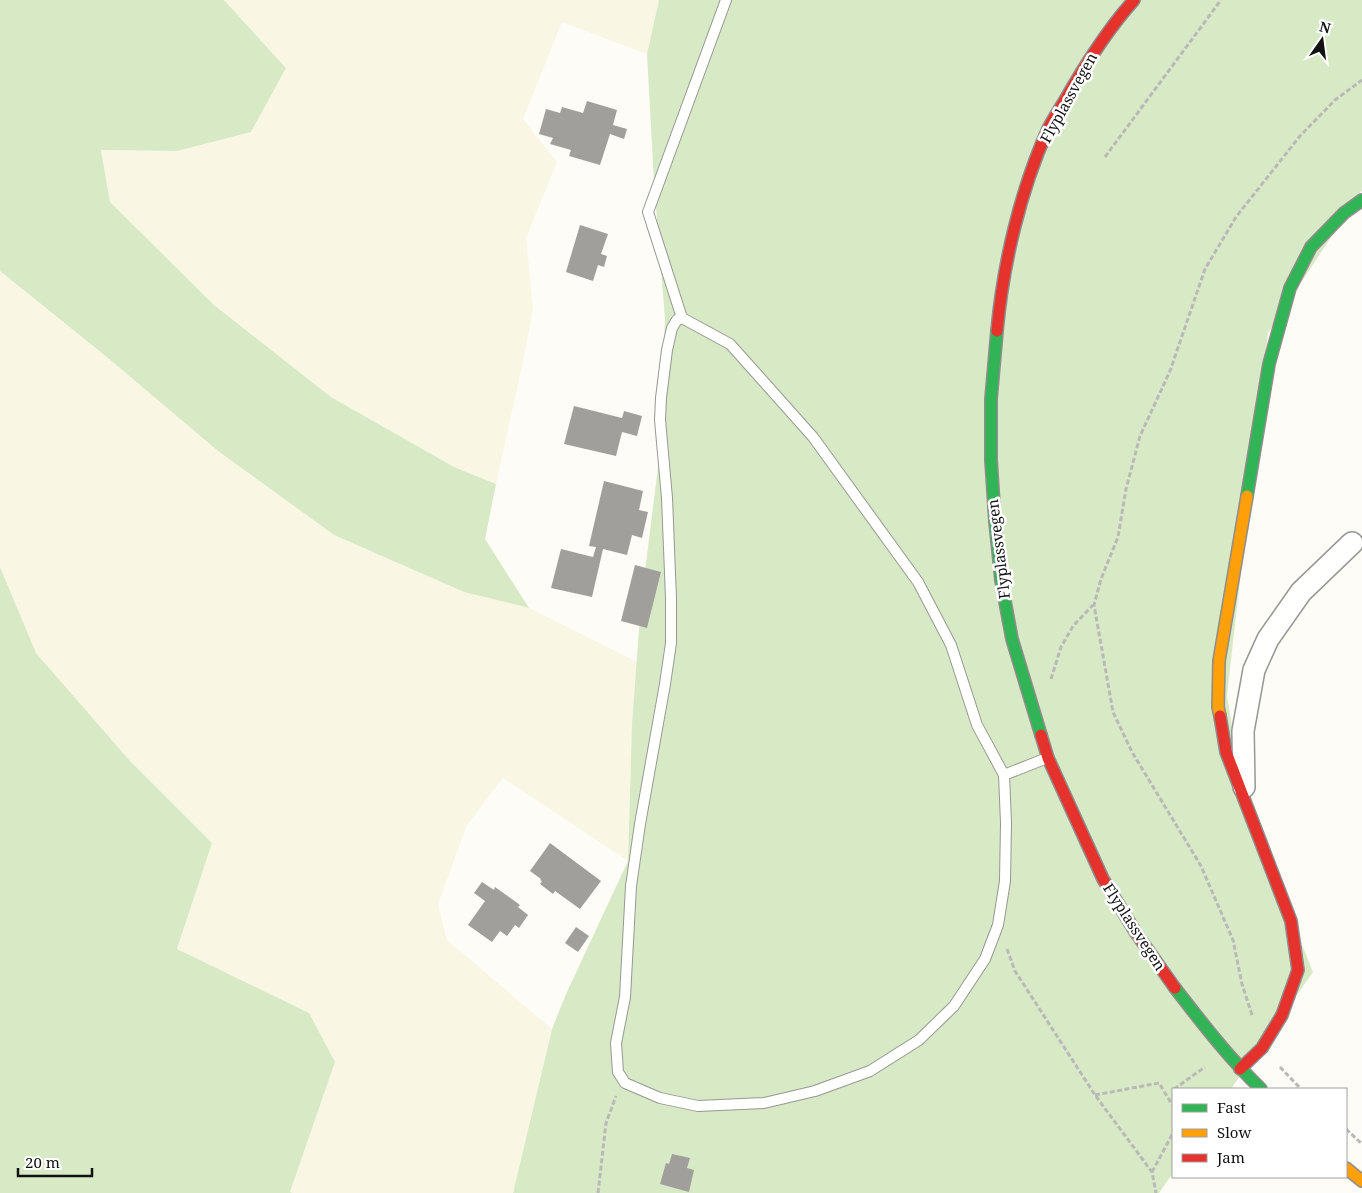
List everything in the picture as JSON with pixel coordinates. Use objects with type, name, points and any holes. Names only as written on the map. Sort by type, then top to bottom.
[{"type":"main road","name":"Flyplassvegen","points":[[1134,0],[1117,19],[1080,73],[1048,129],[1024,191],[1000,295],[991,399],[994,521],[1001,580],[1012,639],[1033,712],[1048,758],[1103,879],[1136,933],[1163,972],[1206,1028],[1240,1069],[1259,1088]]},
{"type":"main road","points":[[1240,1069],[1262,1048],[1282,1015],[1298,970],[1291,921],[1226,752],[1218,708],[1219,661],[1269,364],[1290,288],[1311,247],[1344,213],[1362,200]]},
{"type":"main road","points":[[1347,1169],[1362,1181]]},
{"type":"street","points":[[1244,797],[1243,731],[1254,670],[1268,639],[1301,592],[1352,543]]},
{"type":"lane","points":[[682,318],[677,320],[672,328],[667,350],[660,420],[667,498],[671,643],[631,886],[626,997],[616,1043],[618,1072],[625,1083],[660,1098],[698,1106],[764,1104],[816,1091],[870,1071],[920,1040],[954,1006],[985,959],[998,925],[1005,881],[1006,823],[1004,775],[977,725],[950,645],[918,582],[813,437],[800,422],[730,344],[682,318],[648,212],[726,0]]},
{"type":"lane","points":[[1004,775],[1048,758]]},
{"type":"path","points":[[1105,157],[1221,0]]},
{"type":"path","points":[[1262,1048],[1242,984],[1229,929],[1222,917],[1201,866],[1132,752],[1114,712],[1094,605],[1101,579],[1118,536],[1126,489],[1140,436],[1170,371],[1205,269],[1236,217],[1300,136],[1335,100],[1362,80]]},
{"type":"path","points":[[1033,712],[1046,694],[1062,647],[1073,626],[1094,605]]},
{"type":"path","points":[[998,925],[1015,971],[1095,1095],[1152,1172],[1156,1193]]},
{"type":"path","points":[[1177,1088],[1226,1052]]},
{"type":"path","points":[[598,1193],[606,1123],[617,1094],[625,1083]]},
{"type":"path","points":[[1095,1095],[1159,1083],[1172,1104]]},
{"type":"path","points":[[1166,1095],[1172,1091]]},
{"type":"path","points":[[1347,1130],[1362,1144]]},
{"type":"path","points":[[1152,1172],[1172,1135]]},
{"type":"shaded area","points":[[224,0],[659,0],[647,54],[562,22],[523,119],[557,162],[526,238],[533,308],[496,484],[454,467],[331,397],[214,305],[110,202],[101,150],[177,151],[286,68]]},
{"type":"shaded area","points":[[0,271],[108,358],[218,451],[334,535],[464,592],[529,608],[637,662],[632,723],[628,861],[503,778],[467,825],[438,904],[447,940],[552,1029],[513,1193],[290,1192],[335,1062],[309,1013],[177,949],[212,843],[130,761],[36,653],[0,567]]},
{"type":"green space","points":[[0,0],[224,0],[286,68],[251,132],[177,151],[101,150],[110,202],[214,305],[331,397],[454,467],[496,484],[485,539],[529,608],[464,592],[334,535],[218,451],[108,358],[0,271]]},
{"type":"green space","points":[[659,0],[1362,0],[1362,190],[1268,333],[1227,695],[1243,796],[1313,972],[1232,1088],[1172,1088],[1172,1174],[1159,1193],[513,1193],[552,1029],[566,994],[628,861],[632,723],[641,603],[659,459],[665,319],[654,182],[647,54]]},
{"type":"green space","points":[[0,567],[36,653],[130,761],[212,843],[177,949],[309,1013],[335,1062],[290,1192],[293,1193],[0,1193]]},
{"type":"building","points":[[587,101],[617,110],[613,125],[627,129],[624,139],[610,134],[600,165],[569,156],[571,150],[550,144],[553,138],[539,134],[546,109],[560,113],[562,107],[583,113]]},
{"type":"building","points":[[580,225],[608,234],[601,254],[607,256],[604,267],[598,265],[593,281],[566,272]]},
{"type":"building","points":[[574,406],[622,418],[624,411],[642,416],[637,436],[622,432],[616,456],[564,444]]},
{"type":"building","points":[[604,481],[643,491],[639,510],[648,512],[642,538],[632,535],[627,555],[603,549],[592,597],[551,588],[561,549],[593,557],[596,547],[589,546]]},
{"type":"building","points":[[635,565],[661,572],[647,628],[621,621]]},
{"type":"building","points":[[550,843],[601,881],[580,909],[555,891],[553,894],[540,884],[541,879],[530,871]]},
{"type":"building","points":[[482,882],[494,890],[495,887],[520,905],[518,907],[528,915],[519,928],[515,925],[507,936],[500,931],[492,942],[468,925],[485,901],[474,893]]},
{"type":"building","points":[[576,927],[589,936],[578,952],[565,943]]},
{"type":"building","points":[[672,1154],[690,1158],[687,1168],[694,1170],[689,1192],[660,1184],[666,1163],[669,1164]]},
{"type":"traffic: fast","points":[[1247,496],[1269,364],[1290,288],[1311,247],[1344,213],[1362,200]]},
{"type":"traffic: fast","points":[[997,331],[991,399],[991,460],[1001,580],[1012,639],[1041,735]]},
{"type":"traffic: fast","points":[[1175,988],[1227,1053],[1260,1088]]},
{"type":"traffic: slow","points":[[1220,716],[1218,707],[1219,661],[1247,496]]},
{"type":"traffic: slow","points":[[1347,1169],[1362,1181]]},
{"type":"traffic: jam","points":[[997,331],[1008,254],[1021,203],[1038,153],[1050,125],[1089,61],[1115,23],[1134,0]]},
{"type":"traffic: jam","points":[[1220,716],[1226,752],[1291,921],[1298,970],[1282,1015],[1262,1048],[1240,1069]]},
{"type":"traffic: jam","points":[[1041,735],[1048,758],[1103,879],[1136,933],[1175,988]]}]
